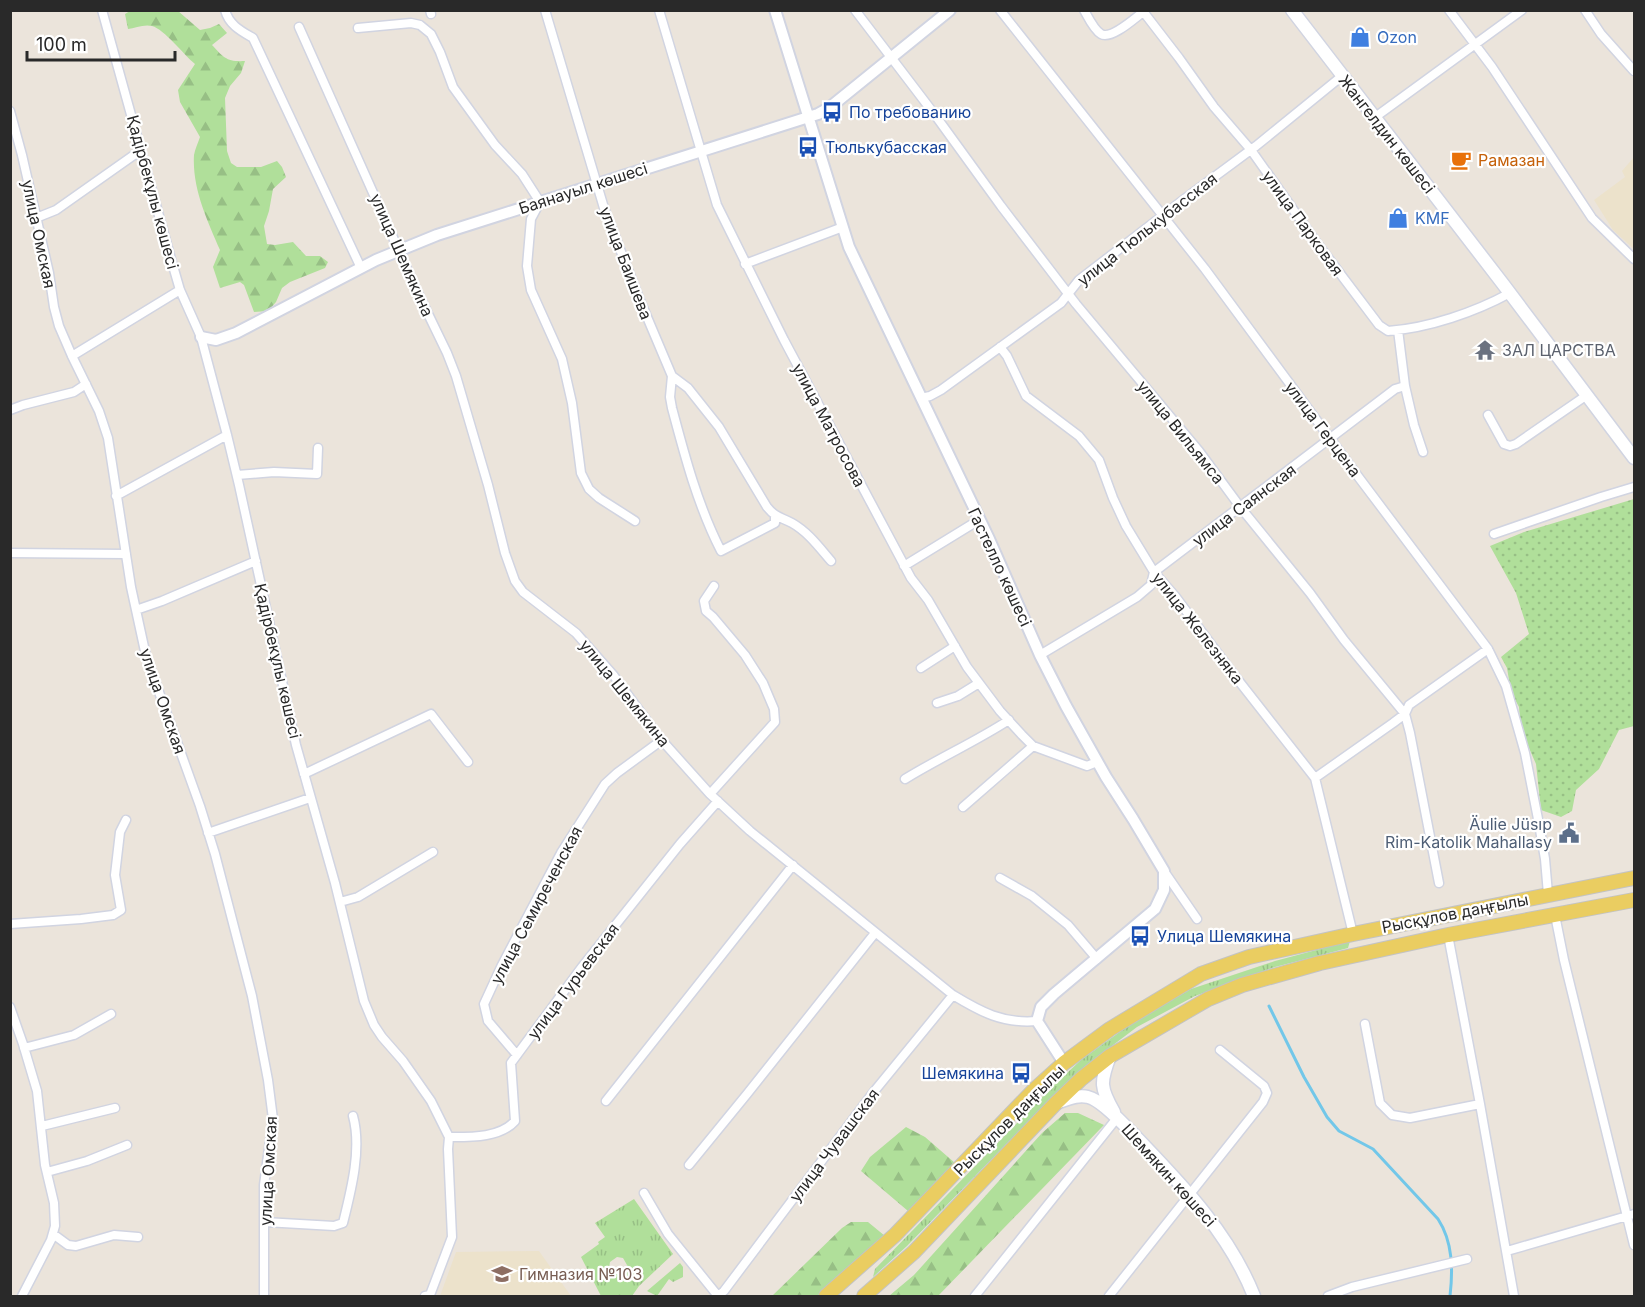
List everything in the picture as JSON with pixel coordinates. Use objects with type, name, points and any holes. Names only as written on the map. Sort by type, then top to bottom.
[{"type":"main road","name":"Жангелдин көшесі","points":[[1292,10],[1635,458]]},
{"type":"main road","name":"Рысқұлов даңғылы","points":[[825,1296],[919,1212],[1033,1091],[1064,1063],[1110,1029],[1201,974],[1249,957],[1635,878]]},
{"type":"main road","points":[[1523,920],[1523,910],[1526,908],[1601,893],[1604,884]]},
{"type":"main road","name":"Рысқұлов даңғылы","points":[[866,1295],[929,1237],[1054,1104],[1081,1079],[1110,1056],[1208,999],[1242,985],[1320,963],[1523,920],[1635,900]]},
{"type":"main road","points":[[1413,943],[1416,930],[1476,918],[1478,916],[1476,909]]},
{"type":"main road","name":"Шемякин көшесі","points":[[1110,1056],[1103,1074],[1103,1084],[1105,1095],[1117,1118]]},
{"type":"main road","name":"Шемякин көшесі","points":[[1054,1104],[1079,1096],[1090,1097],[1117,1118],[1191,1194],[1221,1234],[1254,1296]]},
{"type":"main road","points":[[852,1274],[866,1295]]},
{"type":"street","name":"Қадірбекұлы көшесі","points":[[102,10],[180,290],[201,337],[227,435],[304,774],[340,903],[364,1001],[381,1038],[403,1061],[431,1101],[449,1137],[452,1237],[428,1296]]},
{"type":"street","points":[[225,10],[227,18],[235,27],[253,38],[361,268]]},
{"type":"street","name":"улица Баишева","points":[[545,10],[604,208],[672,376],[670,397],[674,417],[702,512],[721,551],[775,523],[775,517]]},
{"type":"street","name":"улица Матросова","points":[[659,10],[717,205],[784,340],[904,566],[928,600],[967,668],[1000,711],[1033,746],[1087,766],[1097,762]]},
{"type":"street","name":"Гастелло көшесі","points":[[775,10],[807,117],[854,258],[979,520],[1040,655],[1097,762],[1164,871]]},
{"type":"street","name":"улица Вильямса","points":[[855,10],[1068,294],[1198,451],[1310,593],[1344,640],[1405,714],[1439,883]]},
{"type":"street","name":"Баянауыл көшесі","points":[[201,337],[216,340],[236,333],[361,268],[437,235],[818,114],[829,108],[950,10]]},
{"type":"street","name":"улица Герцена","points":[[1000,10],[1205,269],[1488,649],[1506,686],[1525,753],[1543,848],[1548,894]]},
{"type":"street","points":[[1084,10],[1100,34],[1106,35],[1118,31],[1143,11]]},
{"type":"street","points":[[1449,10],[1548,150],[1592,218],[1635,259]]},
{"type":"street","points":[[1374,118],[1522,10]]},
{"type":"street","points":[[1585,10],[1601,34],[1635,71]]},
{"type":"street","name":"улица Парковая","points":[[1143,11],[1214,107],[1251,150],[1379,325],[1388,331],[1398,330]]},
{"type":"street","points":[[358,28],[411,23],[431,34],[453,87],[495,146],[522,174],[540,202],[531,219],[527,266],[531,291],[562,359],[572,403],[581,473],[589,489],[634,521]]},
{"type":"street","name":"улица Шемякина","points":[[299,27],[447,353],[488,485],[505,554],[515,581],[523,592],[576,633],[614,676],[662,740],[710,794],[750,831],[953,995],[977,1010],[998,1018],[1020,1022],[1037,1021]]},
{"type":"street","name":"улица Тюлькубасская","points":[[921,398],[941,390],[1060,303],[1078,280],[1251,150],[1342,76]]},
{"type":"street","name":"улица Омская","points":[[10,111],[36,218],[54,307],[72,356],[99,411],[108,438],[126,554],[146,656],[215,854],[252,996],[273,1119],[264,1185],[264,1296]]},
{"type":"street","points":[[36,218],[56,210],[141,150]]},
{"type":"street","points":[[745,264],[843,227]]},
{"type":"street","points":[[72,356],[180,290]]},
{"type":"street","points":[[1423,452],[1404,386],[1398,330],[1434,322],[1477,308],[1510,293]]},
{"type":"street","name":"улица Железняка","points":[[1000,347],[1007,356],[1026,396],[1079,436],[1099,460],[1126,526],[1154,572],[1315,778],[1353,934]]},
{"type":"street","name":"улица Баишева","points":[[672,376],[688,388],[719,427],[775,517],[792,523],[813,539],[831,561]]},
{"type":"street","points":[[10,410],[74,392],[86,384]]},
{"type":"street","name":"улица Саянская","points":[[1040,655],[1137,597],[1151,585],[1154,572],[1395,389],[1404,386]]},
{"type":"street","points":[[1488,415],[1504,444],[1510,446],[1587,394]]},
{"type":"street","points":[[116,496],[227,435]]},
{"type":"street","points":[[237,475],[274,472],[317,474],[318,448]]},
{"type":"street","points":[[1494,534],[1635,487]]},
{"type":"street","points":[[904,566],[979,520]]},
{"type":"street","points":[[10,553],[126,554]]},
{"type":"street","points":[[136,610],[255,561]]},
{"type":"street","points":[[710,794],[775,722],[774,709],[763,683],[745,655],[706,611],[704,601],[714,586]]},
{"type":"street","points":[[921,668],[955,646]]},
{"type":"street","points":[[1315,778],[1405,714],[1409,705],[1488,649]]},
{"type":"street","points":[[937,703],[958,696],[979,683]]},
{"type":"street","points":[[304,774],[431,714],[468,762]]},
{"type":"street","points":[[906,779],[1009,720]]},
{"type":"street","name":"улица Семиреченская","points":[[517,1055],[488,1021],[484,1004],[561,853],[605,784],[662,740]]},
{"type":"street","points":[[963,807],[1033,746]]},
{"type":"street","points":[[208,833],[310,798]]},
{"type":"street","name":"улица Гурьевская","points":[[449,1137],[492,1134],[515,1121],[511,1063],[596,949],[680,844],[718,801]]},
{"type":"street","points":[[10,924],[113,915],[121,910],[115,875],[120,832],[126,820]]},
{"type":"street","points":[[340,903],[358,897],[433,852]]},
{"type":"street","points":[[606,1101],[793,865]]},
{"type":"street","points":[[1164,871],[1197,919]]},
{"type":"street","points":[[1064,1063],[1037,1021],[1041,1007],[1155,909],[1164,890],[1164,871]]},
{"type":"street","points":[[1000,878],[1032,896],[1068,925],[1096,959]]},
{"type":"street","points":[[1555,915],[1631,1215],[1635,1245]]},
{"type":"street","points":[[689,1165],[875,933]]},
{"type":"street","points":[[1448,935],[1514,1296]]},
{"type":"street","name":"улица Чувашская","points":[[718,1296],[872,1094],[953,995]]},
{"type":"street","points":[[10,1007],[36,1091],[47,1172],[54,1203],[55,1226],[22,1296]]},
{"type":"street","points":[[24,1048],[74,1035],[111,1014]]},
{"type":"street","points":[[1365,1024],[1380,1103],[1392,1115],[1410,1118],[1480,1104]]},
{"type":"street","points":[[1109,1296],[1263,1102],[1267,1093],[1264,1086],[1220,1050]]},
{"type":"street","points":[[40,1125],[115,1108]]},
{"type":"street","points":[[265,1222],[334,1226],[343,1223],[356,1155],[353,1116]]},
{"type":"street","points":[[975,1296],[1117,1118]]},
{"type":"street","points":[[47,1172],[87,1161],[127,1145]]},
{"type":"street","points":[[644,1192],[668,1234],[718,1296]]},
{"type":"street","points":[[1507,1251],[1631,1215]]},
{"type":"street","points":[[53,1234],[68,1245],[76,1246],[114,1235],[138,1237]]},
{"type":"street","points":[[1328,1296],[1352,1287],[1467,1259]]},
{"type":"shaded area","points":[[1634,157],[1634,249],[1613,230],[1594,200],[1625,177],[1622,171]]},
{"type":"shaded area","name":"Гимназия №103","points":[[539,1251],[571,1296],[440,1296],[456,1252]]},
{"type":"green space","points":[[130,11],[178,11],[200,30],[219,24],[227,33],[212,45],[226,58],[245,61],[241,73],[230,86],[225,98],[227,151],[231,163],[237,167],[261,167],[277,161],[286,177],[273,189],[264,226],[267,244],[293,242],[306,256],[320,256],[328,262],[325,268],[290,282],[282,288],[276,302],[268,311],[254,312],[244,285],[240,282],[220,288],[213,267],[220,250],[201,204],[195,180],[194,155],[200,137],[180,102],[178,90],[195,64],[157,28],[146,25],[128,29],[125,14]]},
{"type":"green space","points":[[1634,499],[1634,726],[1619,730],[1599,769],[1576,790],[1572,811],[1561,817],[1541,810],[1536,764],[1521,730],[1519,707],[1511,692],[1507,668],[1501,657],[1529,634],[1516,593],[1490,546],[1524,532]]},
{"type":"green space","points":[[1350,941],[1348,948],[1275,967],[1195,996],[1137,1027],[1084,1067],[1059,1090],[907,1246],[873,1277],[875,1269],[1054,1085],[1081,1060],[1135,1021],[1191,989],[1275,961]]},
{"type":"green space","points":[[1065,1113],[1078,1113],[1104,1125],[938,1296],[889,1296],[914,1275],[1042,1133]]},
{"type":"green space","points":[[906,1127],[925,1137],[955,1163],[908,1211],[861,1171],[870,1157]]},
{"type":"green space","points":[[634,1199],[673,1254],[639,1286],[632,1296],[601,1296],[581,1257],[605,1237],[595,1223]],"holes":[[[617,1257],[623,1258],[627,1265],[624,1273],[613,1273],[609,1268],[610,1262]]]},
{"type":"green space","points":[[851,1222],[868,1222],[885,1236],[829,1288],[817,1296],[772,1296],[842,1228]]},
{"type":"green space","points":[[680,1263],[683,1267],[683,1277],[673,1282],[669,1279],[657,1296],[647,1291]]},
{"type":"waterway","points":[[1269,1006],[1304,1077],[1327,1117],[1339,1131],[1373,1149],[1438,1219],[1447,1237],[1451,1256],[1450,1296]]},
{"type":"place","name":"Ozon","points":[[1360,37]]},
{"type":"place","name":"По требованию","points":[[832,112]]},
{"type":"place","name":"Тюлькубасская","points":[[808,147]]},
{"type":"place","name":"Рамазан","points":[[1461,160]]},
{"type":"place","name":"KMF","points":[[1398,218]]},
{"type":"place","name":"ЗАЛ ЦАРСТВА","points":[[1485,350]]},
{"type":"place","name":"Äulie Jüsıp Rim-Katolik Mahallasy","points":[[1569,833]]},
{"type":"place","name":"Улица Шемякина","points":[[1140,936]]},
{"type":"place","name":"Шемякина","points":[[1021,1073]]},
{"type":"place","name":"Гимназия №103","points":[[502,1274]]}]
